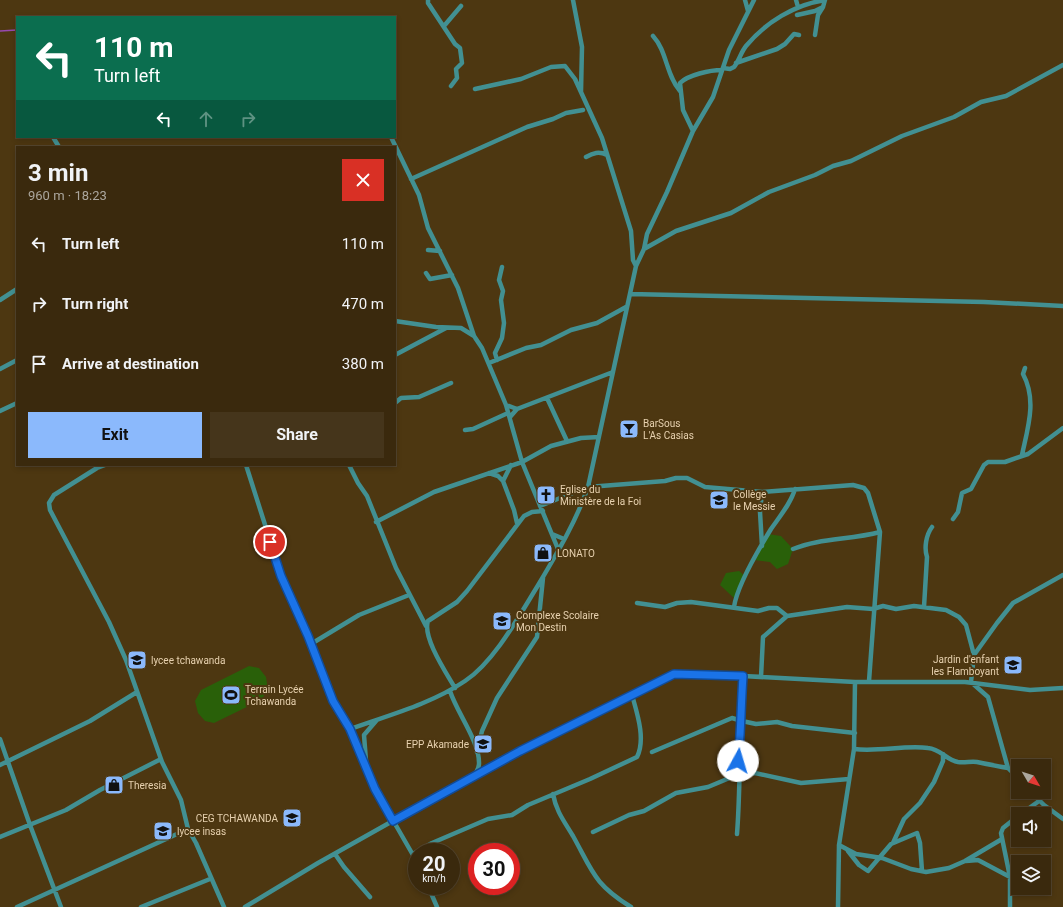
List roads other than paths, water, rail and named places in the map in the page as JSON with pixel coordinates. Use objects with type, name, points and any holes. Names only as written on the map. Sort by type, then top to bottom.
[{"type":"street","points":[[428,0],[428,4],[455,44],[460,48],[462,63],[456,69],[456,82],[451,86]]},
{"type":"street","points":[[573,0],[582,47],[580,92]]},
{"type":"street","points":[[745,0],[748,11]]},
{"type":"street","points":[[350,729],[450,691],[467,680],[485,663],[514,625],[564,539],[583,502],[588,487],[626,307],[636,266],[644,249],[647,234],[693,131],[713,97],[729,50],[754,0]]},
{"type":"street","points":[[796,0],[798,8]]},
{"type":"street","points":[[693,131],[683,110],[680,83],[684,79],[695,74],[730,69],[736,63],[745,47],[765,27],[811,2],[825,0],[818,15],[815,35]]},
{"type":"street","points":[[444,26],[461,6]]},
{"type":"street","points":[[797,15],[815,11],[823,7]]},
{"type":"street","points":[[736,63],[777,49],[785,44],[794,34],[799,34]]},
{"type":"street","points":[[653,36],[661,48],[667,68],[680,90]]},
{"type":"street","points":[[644,249],[676,231],[731,213],[769,192],[815,175],[833,166],[851,162],[902,136],[954,116],[980,102],[1006,96],[1063,65]]},
{"type":"street","points":[[475,89],[521,80],[551,66],[565,66],[575,79],[607,155],[631,231],[633,260],[636,266]]},
{"type":"street","points":[[411,179],[527,127],[553,119],[566,113],[583,110]]},
{"type":"street","points":[[396,148],[419,195],[428,228],[458,288],[474,336],[482,348],[506,404],[522,462],[558,549]]},
{"type":"street","points":[[586,157],[602,152],[607,155]]},
{"type":"street","points":[[428,250],[440,251]]},
{"type":"street","points":[[497,360],[495,353],[502,338],[504,323],[501,305],[503,291],[499,280],[502,267]]},
{"type":"street","points":[[426,273],[430,279],[452,275]]},
{"type":"street","points":[[0,300],[16,290]]},
{"type":"street","points":[[630,294],[984,302],[1063,306]]},
{"type":"street","points":[[489,363],[526,348],[541,345],[571,330],[597,323],[626,307]]},
{"type":"street","points":[[396,321],[446,328],[461,328],[474,336]]},
{"type":"street","points":[[396,354],[446,328]]},
{"type":"street","points":[[0,369],[16,361]]},
{"type":"street","points":[[1022,455],[1030,418],[1029,385],[1023,374],[1025,368]]},
{"type":"street","points":[[465,430],[473,429],[509,415],[518,408],[613,372]]},
{"type":"street","points":[[396,402],[401,398],[419,397],[450,383]]},
{"type":"street","points":[[547,398],[567,441]]},
{"type":"street","points":[[0,411],[16,403]]},
{"type":"street","points":[[506,404],[518,408]]},
{"type":"street","points":[[953,518],[958,512],[962,493],[971,490],[984,465],[995,461],[1005,462],[1038,448],[1063,428]]},
{"type":"street","points":[[376,522],[434,492],[512,466],[551,446],[588,436],[599,437]]},
{"type":"street","points":[[96,466],[54,495],[49,503],[50,510],[109,622],[126,660],[136,692],[162,759],[181,800],[188,829],[224,907]]},
{"type":"street","points":[[246,466],[281,576],[311,644],[333,701],[350,729],[366,764],[375,789],[408,846]]},
{"type":"street","points":[[350,466],[358,483],[367,496],[376,522],[409,595],[426,626],[439,662],[455,688]]},
{"type":"street","points":[[503,481],[512,466]]},
{"type":"street","points":[[489,474],[498,476],[503,481],[514,510],[517,523]]},
{"type":"street","points":[[540,506],[588,487],[687,478],[705,487],[762,492],[853,485],[864,488],[868,493],[880,532],[873,609],[869,681]]},
{"type":"street","points":[[734,607],[735,599],[762,546],[793,496],[794,489]]},
{"type":"street","points":[[762,492],[760,512],[762,546]]},
{"type":"street","points":[[426,626],[431,618],[453,605],[479,578],[517,523],[524,516],[532,512],[543,511]]},
{"type":"street","points":[[924,607],[926,536],[932,527]]},
{"type":"street","points":[[793,549],[808,543],[852,539],[880,532]]},
{"type":"street","points":[[552,534],[564,539]]},
{"type":"street","points":[[974,654],[1013,603],[1063,575]]},
{"type":"street","points":[[477,752],[482,731],[497,698],[537,637],[543,576]]},
{"type":"street","points":[[311,644],[359,615],[409,595]]},
{"type":"street","points":[[636,604],[665,607],[691,602],[758,611],[769,608],[777,608],[787,616]]},
{"type":"street","points":[[761,677],[763,637],[787,616],[847,607],[873,609],[883,606],[896,609],[914,606],[946,610],[959,617],[966,625],[974,654],[971,682]]},
{"type":"street","points":[[245,907],[335,854],[475,776],[674,674],[855,682],[971,682],[1030,690],[1063,688]]},
{"type":"street","points":[[737,834],[738,761],[742,721],[741,700],[743,676]]},
{"type":"street","points":[[838,907],[839,845],[854,749],[855,682]]},
{"type":"street","points":[[971,682],[988,697],[1008,768],[1011,771]]},
{"type":"street","points":[[450,691],[454,704],[477,752],[480,765],[475,776]]},
{"type":"street","points":[[0,765],[90,721],[136,692]]},
{"type":"street","points":[[432,843],[488,819],[512,815],[522,808],[637,756],[640,748],[639,720],[632,695]]},
{"type":"street","points":[[366,764],[364,735],[369,727],[380,718]]},
{"type":"street","points":[[652,752],[732,718],[756,724],[777,722],[792,726],[855,733]]},
{"type":"street","points":[[0,739],[61,907]]},
{"type":"street","points":[[854,749],[880,750],[913,747],[938,749],[943,754],[958,762],[976,762],[1008,768]]},
{"type":"street","points":[[894,843],[904,819],[920,803],[934,782],[943,761],[943,754]]},
{"type":"street","points":[[0,837],[66,810],[89,796],[162,759]]},
{"type":"street","points":[[593,832],[629,815],[644,811],[676,793],[708,787],[739,774],[755,773],[801,783],[849,778]]},
{"type":"street","points":[[553,794],[557,810],[591,872],[612,895],[631,907]]},
{"type":"street","points":[[1031,807],[1039,801],[1063,820]]},
{"type":"street","points":[[1010,907],[1010,877],[1001,833],[1003,828],[1011,822]]},
{"type":"street","points":[[17,907],[188,829]]},
{"type":"street","points":[[847,849],[859,865],[868,871],[885,849],[894,843],[917,833],[920,843],[922,871]]},
{"type":"street","points":[[839,845],[856,854],[878,858],[922,871],[949,868],[965,862],[1002,839]]},
{"type":"street","points":[[335,854],[344,867],[370,897]]},
{"type":"street","points":[[965,862],[978,860],[1010,877]]},
{"type":"street","points":[[141,907],[210,879]]},
{"type":"street","points":[[432,895],[437,907]]},
{"type":"waterway","points":[[0,31],[16,30]]},
{"type":"place","name":"BarSous L'As Casias","points":[[629,429]]},
{"type":"place","name":"Eglise du Ministère de la Foi","points":[[546,495]]},
{"type":"place","name":"Collège le Messie","points":[[719,500]]},
{"type":"place","name":"LONATO","points":[[543,553]]},
{"type":"place","name":"Complexe Scolaire Mon Destin","points":[[502,621]]},
{"type":"place","name":"lycee tchawanda","points":[[137,660]]},
{"type":"place","name":"Jardin d'enfant les Flamboyant","points":[[1013,665]]},
{"type":"place","name":"Terrain Lycée Tchawanda","points":[[231,695]]},
{"type":"place","name":"EPP Akamade","points":[[483,744]]},
{"type":"place","name":"Theresia","points":[[114,785]]},
{"type":"place","name":"CEG TCHAWANDA","points":[[292,818]]},
{"type":"place","name":"lycee insas","points":[[163,831]]}]
